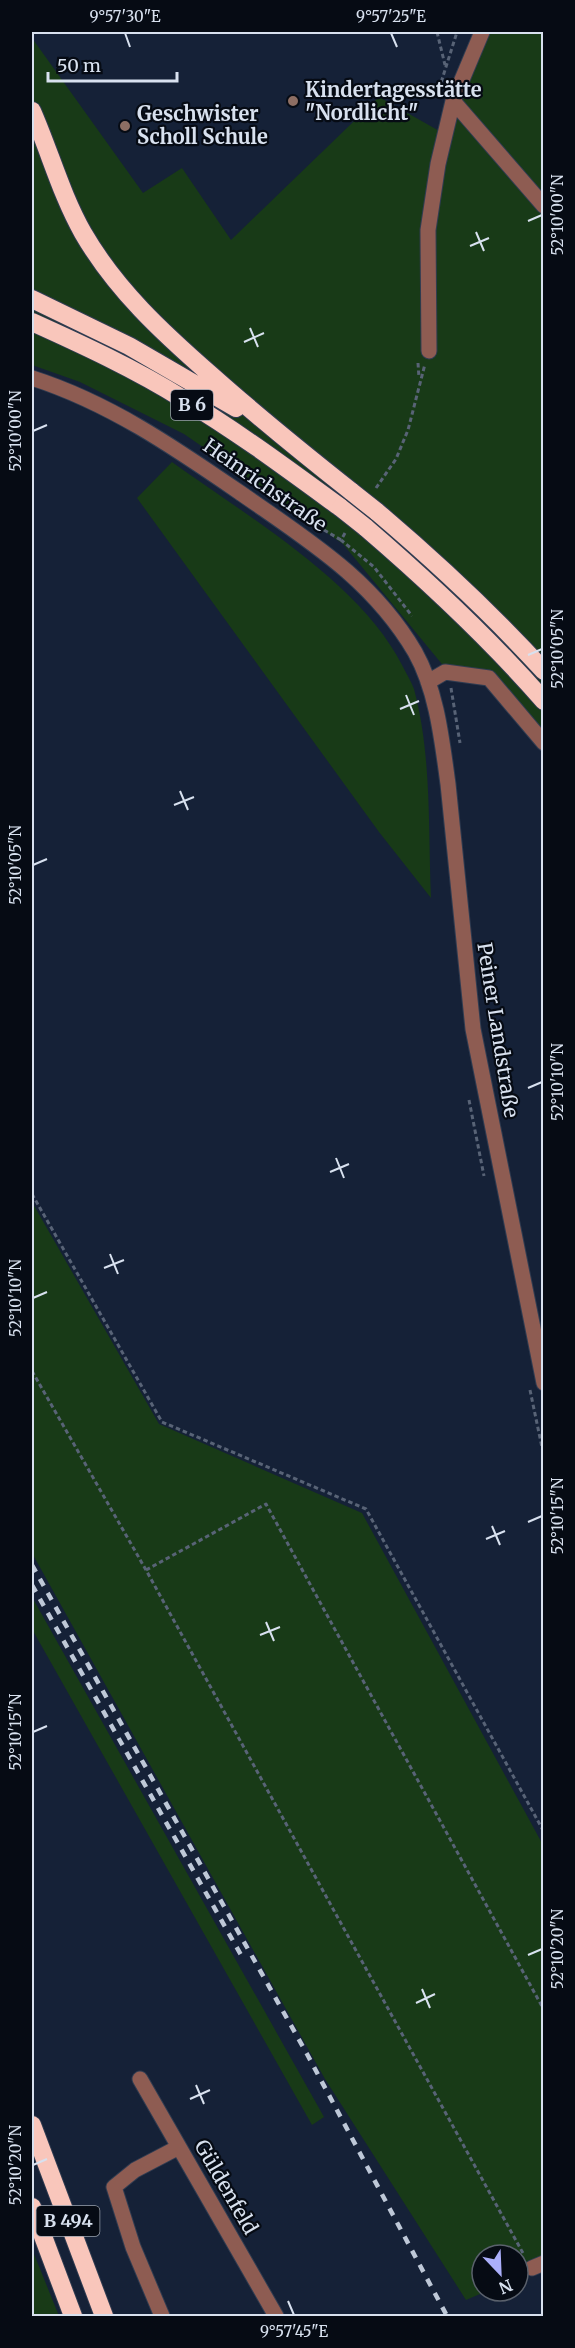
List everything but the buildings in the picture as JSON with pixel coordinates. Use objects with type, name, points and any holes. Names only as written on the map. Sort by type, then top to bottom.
[{"type":"highway","points":[[32,111],[69,207],[112,277],[158,329],[295,447]]},
{"type":"highway","name":"B 6","points":[[32,299],[129,346],[181,375],[295,447],[444,569],[543,671]]},
{"type":"highway","name":"B 6","points":[[32,322],[72,340],[180,397],[232,429],[341,508],[441,594],[489,641],[543,701]]},
{"type":"highway","name":"B 494","points":[[32,2125],[104,2316]]},
{"type":"highway","name":"B 494","points":[[32,2207],[73,2316]]},
{"type":"street","points":[[429,351],[428,230],[438,164],[453,101],[482,32]]},
{"type":"street","points":[[453,101],[543,206]]},
{"type":"street","name":"Heinrichstraße","points":[[32,378],[106,408],[170,444],[331,556],[382,606],[415,653],[428,682]]},
{"type":"street","points":[[428,682],[445,672],[489,678],[543,743]]},
{"type":"street","name":"Peiner Landstraße","points":[[428,682],[443,747],[448,784],[473,1029],[543,1383]]},
{"type":"street","name":"Güldenfeld","points":[[140,2079],[276,2316]]},
{"type":"street","points":[[162,2316],[133,2247],[114,2187],[135,2170],[179,2147]]},
{"type":"path","points":[[437,32],[445,65]]},
{"type":"path","points":[[32,1194],[162,1422],[366,1509],[543,1832]]},
{"type":"path","points":[[32,1371],[538,2266]]},
{"type":"path","points":[[146,1570],[266,1504],[543,2010]]},
{"type":"green space","points":[[487,32],[543,32],[543,736],[490,674],[446,669],[343,544],[184,434],[80,382],[32,365],[32,38],[143,193],[182,168],[231,240],[379,97],[450,137],[457,101]]},
{"type":"green space","points":[[172,462],[267,528],[331,579],[359,606],[383,635],[402,665],[414,689],[424,740],[431,898],[379,832],[137,498]]},
{"type":"green space","points":[[32,1202],[159,1424],[362,1513],[543,1845],[543,2269],[530,2274],[530,2243],[470,2243],[470,2298],[466,2300],[325,2079],[32,1553]]},
{"type":"green space","points":[[32,1597],[324,2117],[312,2125],[32,1629]]},
{"type":"green space","points":[[32,2249],[59,2316],[32,2316]]},
{"type":"railway","points":[[32,1565],[307,2054],[447,2316]]},
{"type":"railway","points":[[32,1585],[241,1955]]},
{"type":"place","name":"Kindertagesstätte \"Nordlicht\"","points":[[293,101]]},
{"type":"place","name":"Geschwister Scholl Schule","points":[[125,126]]}]
